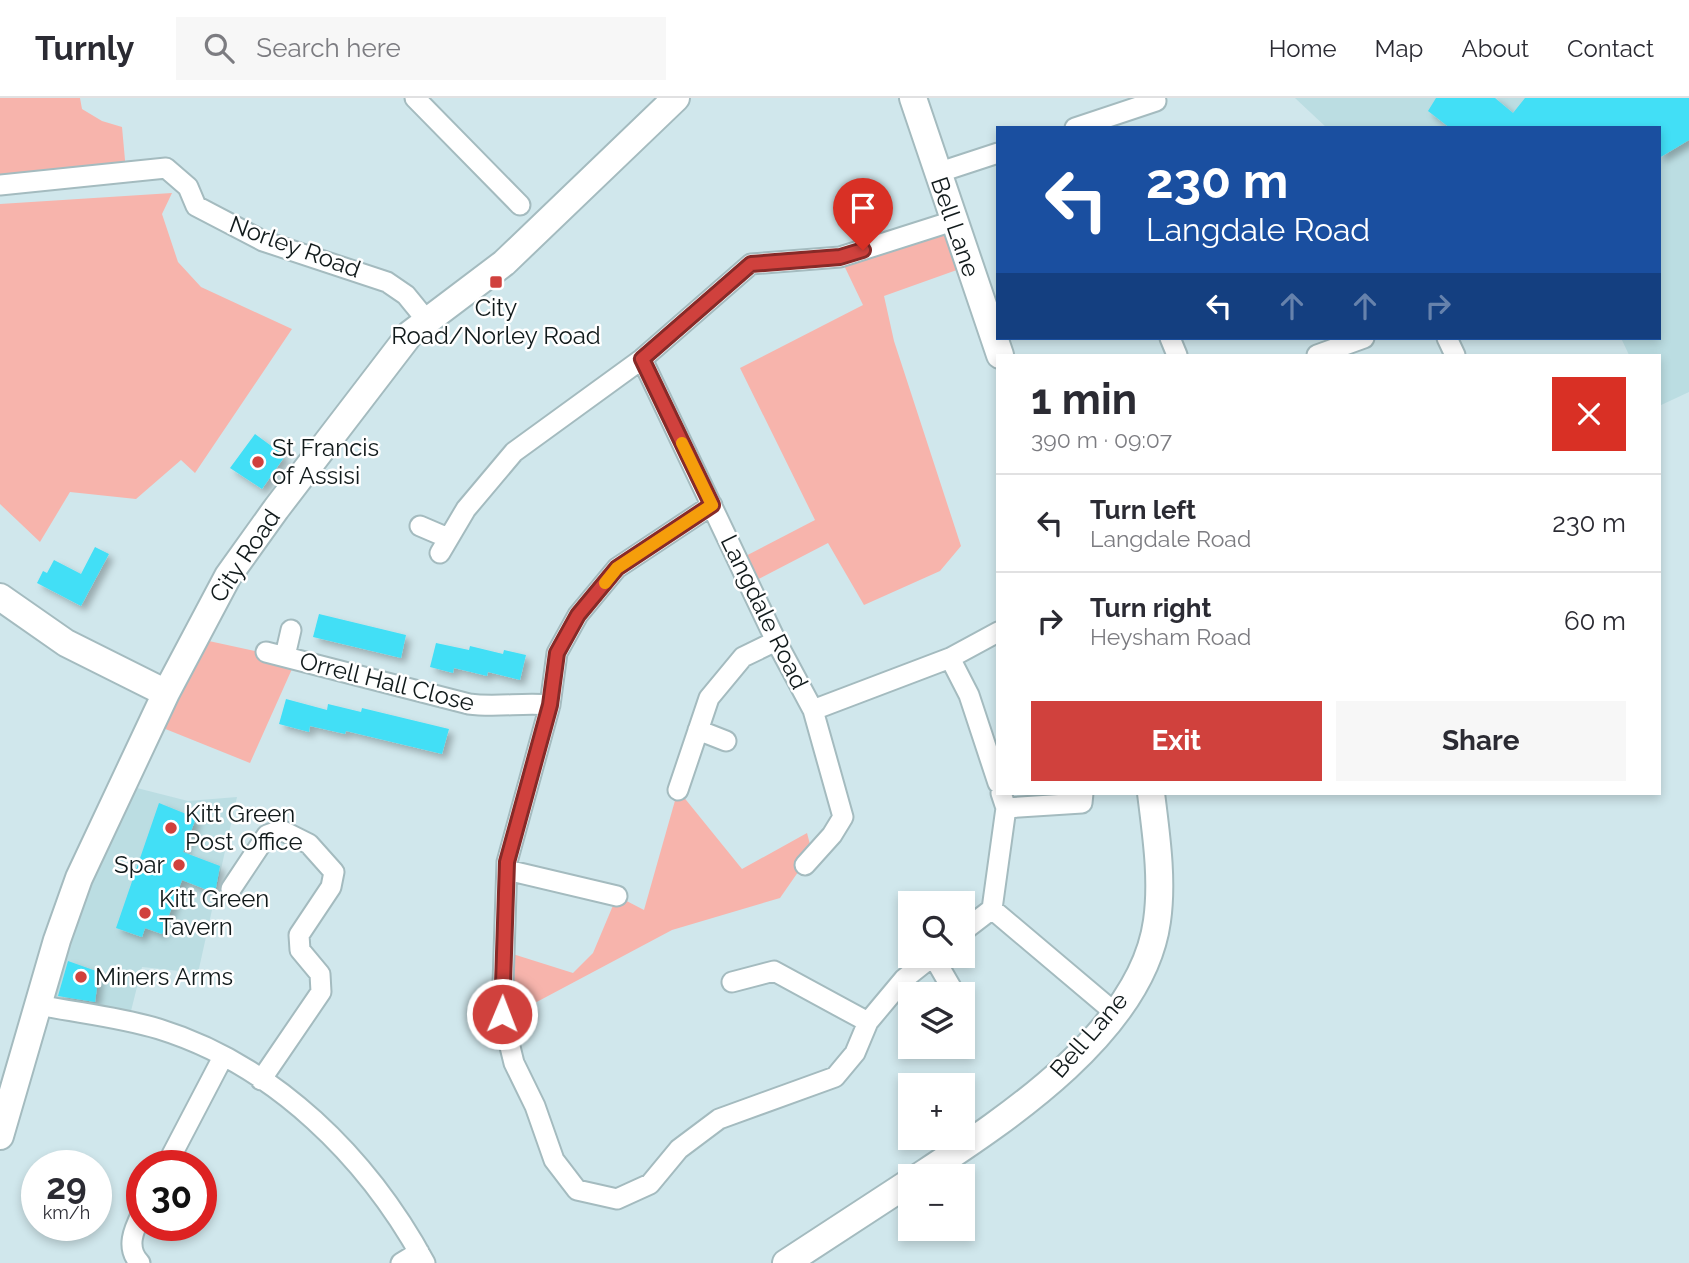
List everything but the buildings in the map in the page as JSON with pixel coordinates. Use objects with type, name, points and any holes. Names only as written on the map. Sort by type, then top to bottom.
[{"type":"street","points":[[415,98],[520,205]]},
{"type":"street","name":"City Road","points":[[0,1136],[79,878],[166,693],[228,576],[275,509],[410,334],[504,263],[676,98]]},
{"type":"street","name":"Bell Lane","points":[[913,98],[1000,354]]},
{"type":"street","points":[[1079,126],[1107,107],[1156,101]]},
{"type":"street","points":[[937,173],[996,154]]},
{"type":"street","name":"Norley Road","points":[[0,185],[166,168],[188,187],[196,206],[263,241],[387,282],[406,295],[428,322]]},
{"type":"street","points":[[420,526],[444,546],[466,509],[514,452],[642,359],[751,264],[840,257],[953,221]]},
{"type":"street","points":[[1319,354],[1339,342]]},
{"type":"street","name":"Langdale Road","points":[[642,359],[775,641],[813,710],[843,817],[832,835],[805,865]]},
{"type":"street","points":[[712,505],[617,568],[578,615],[557,653],[550,705],[507,870],[502,1014],[514,1063],[536,1107],[554,1160],[577,1190],[617,1199],[650,1184],[680,1149],[719,1119],[835,1077],[855,1053],[868,1022],[904,979],[918,968]]},
{"type":"street","points":[[0,597],[66,643],[166,693]]},
{"type":"street","name":"Orrell Hall Close","points":[[291,630],[275,654],[469,704],[499,708],[530,703],[550,705]]},
{"type":"street","points":[[813,710],[950,659],[996,633]]},
{"type":"street","points":[[678,790],[709,698],[743,657],[775,641]]},
{"type":"street","points":[[950,659],[969,695],[996,777]]},
{"type":"street","points":[[698,730],[726,741]]},
{"type":"street","points":[[975,922],[992,909],[1003,800],[1082,803],[1083,795]]},
{"type":"street","name":"Bell Lane","points":[[937,1164],[1035,1094],[1084,1049],[1114,1012],[1148,956],[1157,920],[1157,844],[1152,795]]},
{"type":"street","points":[[230,889],[267,835],[281,830],[309,844],[334,872],[331,887],[299,935],[300,950],[320,974],[321,992],[261,1080]]},
{"type":"street","points":[[507,870],[617,896]]},
{"type":"street","points":[[992,909],[1114,1012]]},
{"type":"street","points":[[732,982],[774,971],[868,1022]]},
{"type":"street","points":[[38,1005],[160,1030],[223,1057],[261,1080],[319,1124],[386,1200],[422,1258],[401,1263]]},
{"type":"street","points":[[174,1150],[223,1057]]},
{"type":"street","points":[[786,1263],[898,1190]]},
{"type":"street","points":[[131,1241],[131,1250],[140,1263]]},
{"type":"shaded area","points":[[0,98],[80,98],[82,109],[102,121],[122,127],[126,171],[0,185]]},
{"type":"shaded area","points":[[1295,98],[1689,98],[1689,392],[1661,405],[1661,354],[1629,354],[1622,340],[1661,340],[1661,126],[1325,126]]},
{"type":"shaded area","points":[[172,193],[162,214],[178,262],[201,287],[292,329],[195,473],[181,460],[136,499],[70,492],[40,542],[0,504],[0,204]]},
{"type":"shaded area","points":[[953,221],[968,266],[884,296],[894,341],[961,546],[940,571],[864,605],[828,543],[749,584],[738,560],[815,520],[740,368],[863,305],[840,257]]},
{"type":"shaded area","points":[[195,638],[296,660],[250,763],[153,724]]},
{"type":"shaded area","points":[[133,787],[188,801],[237,797],[198,973],[142,967],[131,1011],[55,998],[84,898]]},
{"type":"shaded area","points":[[678,790],[742,869],[807,833],[812,852],[780,898],[672,930],[503,1020],[503,951],[573,973],[593,953],[617,896],[644,910]]},
{"type":"slow traffic","points":[[605,583],[617,568],[712,505],[682,443]]},
{"type":"place","name":"City Road/Norley Road","points":[[496,282]]},
{"type":"place","name":"St Francis of Assisi","points":[[258,462]]},
{"type":"place","name":"Kitt Green Post Office","points":[[171,828]]},
{"type":"place","name":"Spar","points":[[179,865]]},
{"type":"place","name":"Kitt Green Tavern","points":[[145,913]]},
{"type":"place","name":"Miners Arms","points":[[81,977]]},
{"type":"route","points":[[502,1014],[507,862],[550,705],[557,653],[578,615],[617,568],[712,505],[642,359],[751,264],[840,257],[863,250]]}]
